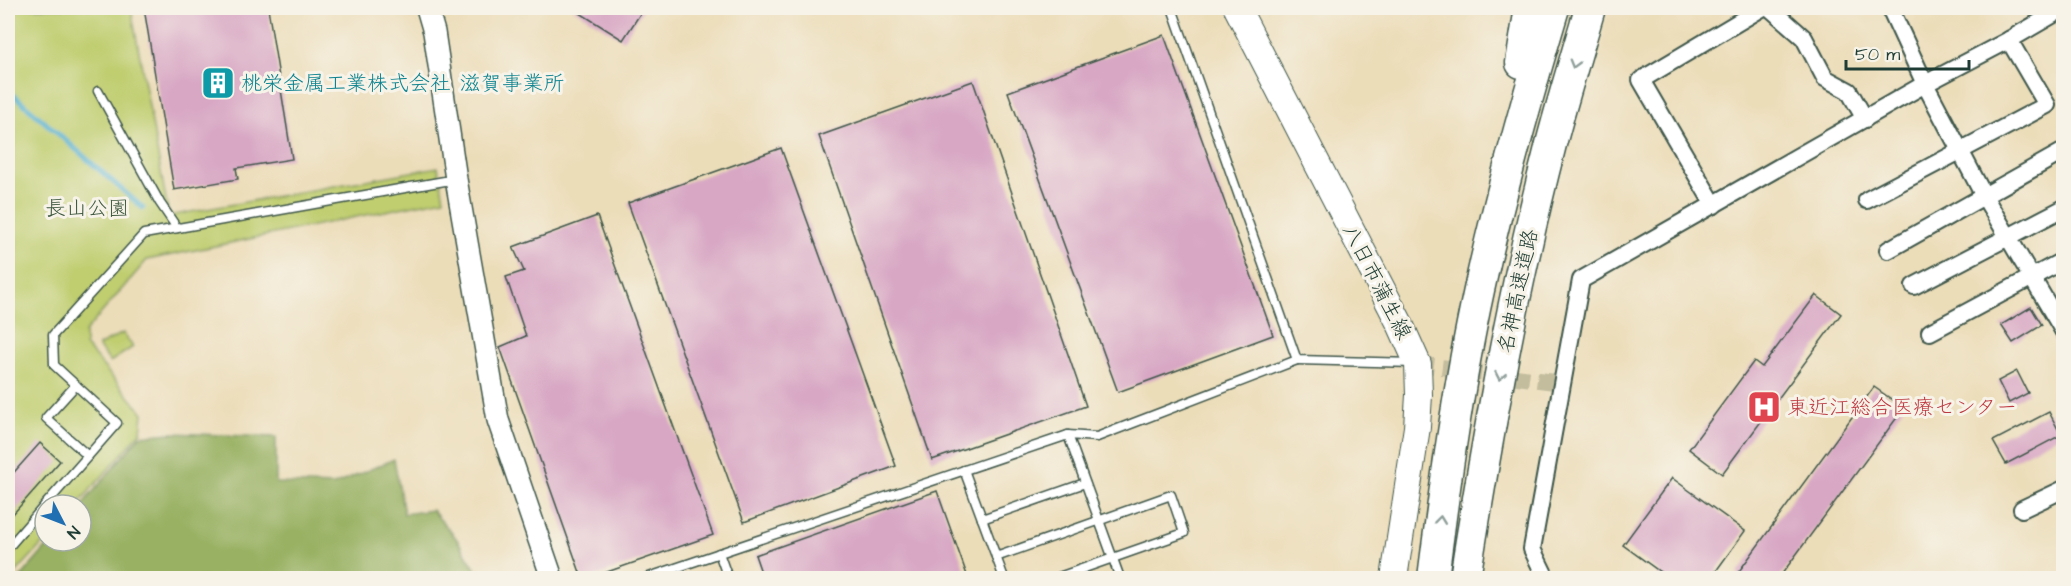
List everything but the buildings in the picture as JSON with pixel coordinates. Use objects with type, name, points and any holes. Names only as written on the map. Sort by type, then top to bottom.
[{"type":"highway","points":[[1449,452],[1473,272],[1521,62],[1530,8]]},
{"type":"highway","name":"名神高速道路","points":[[1433,579],[1449,452],[1482,274],[1516,135],[1554,8]]},
{"type":"highway","name":"名神高速道路","points":[[1465,579],[1484,460],[1518,282],[1551,143],[1590,8]]},
{"type":"main road","name":"八日市蒲生線","points":[[1237,8],[1400,324],[1418,364],[1417,428],[1394,579]]},
{"type":"street","points":[[427,8],[434,32],[456,179],[498,420],[552,579]]},
{"type":"street","points":[[1714,205],[1641,80],[1762,8]]},
{"type":"street","points":[[1770,8],[1804,38],[1825,78],[1849,90],[1865,119]]},
{"type":"street","points":[[1890,8],[1925,84],[1984,196],[2064,332]]},
{"type":"street","points":[[1546,579],[1532,549],[1581,280],[1925,84],[2064,8]]},
{"type":"street","points":[[1867,200],[2047,105],[2009,40]]},
{"type":"street","points":[[1888,250],[2064,151]]},
{"type":"street","points":[[1914,285],[2064,208]]},
{"type":"street","points":[[1930,332],[2064,260]]},
{"type":"street","points":[[2022,509],[2064,489]]},
{"type":"lane","points":[[1172,8],[1297,360]]},
{"type":"lane","points":[[98,91],[177,228]]},
{"type":"lane","points":[[56,493],[117,423],[54,365],[54,335],[144,234],[456,179]]},
{"type":"lane","points":[[646,579],[1068,435],[1097,436],[1297,360],[1418,364]]},
{"type":"lane","points":[[76,386],[46,418],[88,456]]},
{"type":"lane","points":[[1068,435],[1120,579]]},
{"type":"lane","points":[[964,471],[1004,579]]},
{"type":"lane","points":[[982,519],[1085,483]]},
{"type":"lane","points":[[996,557],[1171,495],[1184,533],[1056,579]]},
{"type":"lane","points":[[8,548],[33,519]]},
{"type":"lane","points":[[719,554],[728,579]]},
{"type":"green space","name":"長山公園","points":[[8,8],[131,8],[169,216],[438,167],[444,199],[147,260],[85,332],[85,345],[143,413],[141,432],[88,493],[33,493],[34,553],[11,578],[8,578]]},
{"type":"green space","points":[[123,333],[133,347],[110,362],[98,346]]},
{"type":"green space","points":[[171,433],[276,437],[276,483],[334,485],[394,459],[404,514],[432,510],[456,538],[481,578],[20,578],[42,553],[93,553],[92,493],[140,436]]},
{"type":"waterway","points":[[8,90],[143,208]]},
{"type":"tunnel","points":[[1418,364],[1562,383]]},
{"type":"place","name":"桃栄金属工業株式会社 滋賀事業所","points":[[218,83]]},
{"type":"place","name":"東近江総合医療センター","points":[[1764,407]]}]
